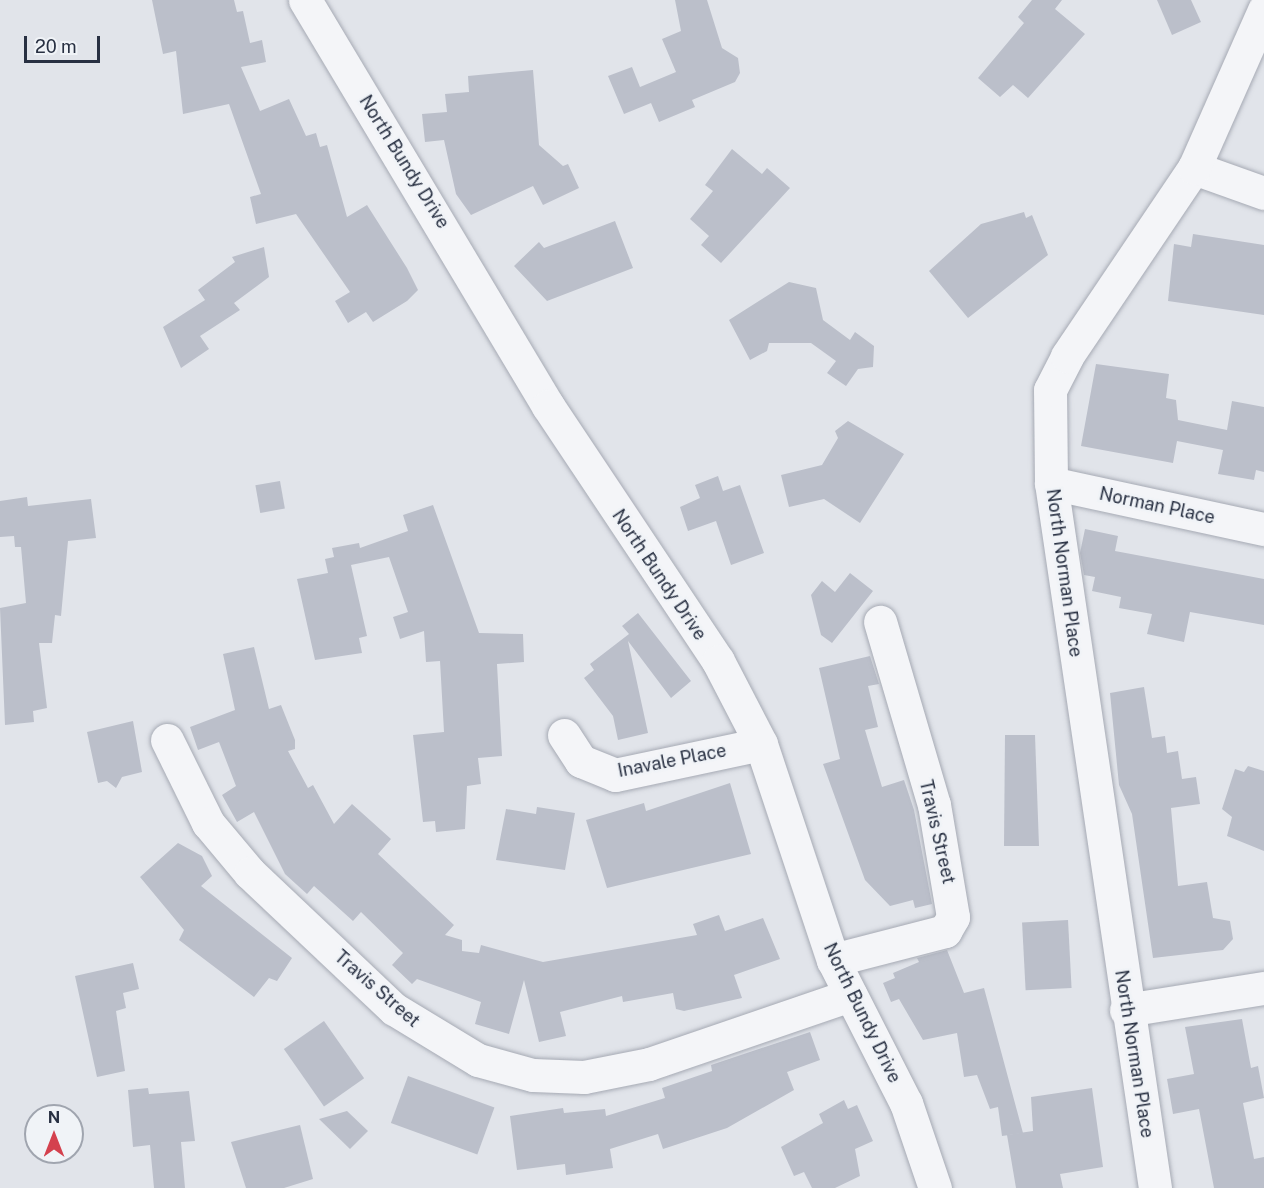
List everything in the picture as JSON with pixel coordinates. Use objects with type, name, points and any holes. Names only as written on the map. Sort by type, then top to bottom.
[{"type":"street","name":"North Bundy Drive","points":[[305,0],[548,406],[718,661],[761,744],[833,960],[906,1103],[934,1188]]},
{"type":"street","name":"North Norman Place","points":[[1155,1188],[1126,1010],[1051,483],[1050,390],[1066,356],[1194,168],[1264,10]]},
{"type":"street","points":[[1194,168],[1264,193]]},
{"type":"street","name":"Norman Place","points":[[1051,483],[1264,529]]},
{"type":"street","name":"Travis Street","points":[[833,960],[945,931],[953,917],[934,805],[880,622]]},
{"type":"street","name":"Inavale Place","points":[[564,735],[581,762],[615,775],[761,744]]},
{"type":"street","name":"Travis Street","points":[[167,740],[208,823],[250,873],[394,1009],[478,1060],[533,1075],[584,1077],[649,1064],[850,995]]},
{"type":"street","points":[[1126,1010],[1264,988]]},
{"type":"building","points":[[152,0],[234,0],[237,12],[243,11],[250,43],[262,40],[266,62],[241,67],[260,111],[289,99],[306,136],[316,133],[320,147],[327,145],[347,217],[367,205],[407,268],[418,290],[407,301],[373,322],[366,312],[348,323],[335,301],[350,292],[296,214],[256,224],[250,197],[261,194],[229,104],[183,114],[176,51],[163,54]]},
{"type":"building","points":[[675,0],[707,0],[722,48],[738,58],[740,73],[735,82],[692,100],[695,107],[659,122],[651,103],[624,114],[608,76],[632,67],[640,87],[676,72],[662,39],[681,31]]},
{"type":"building","points":[[1032,0],[1062,0],[1055,9],[1085,34],[1028,98],[1013,85],[1000,97],[978,78],[1024,23],[1018,17]]},
{"type":"building","points":[[1157,0],[1191,0],[1201,22],[1172,35]]},
{"type":"building","points":[[533,70],[539,145],[563,166],[568,164],[579,188],[543,205],[533,186],[471,215],[456,194],[444,140],[425,142],[422,114],[447,112],[445,94],[469,92],[468,76]]},
{"type":"building","points":[[732,149],[762,174],[767,168],[790,188],[721,263],[701,245],[709,236],[690,219],[713,191],[705,185]]},
{"type":"building","points":[[1024,212],[1026,218],[1032,215],[1048,255],[968,318],[929,271],[981,224]]},
{"type":"building","points":[[615,221],[633,268],[547,301],[514,266],[539,242],[544,248]]},
{"type":"building","points":[[1193,234],[1264,245],[1264,315],[1168,301],[1174,244],[1191,247]]},
{"type":"building","points":[[264,247],[269,277],[234,303],[240,310],[200,336],[209,349],[181,368],[163,327],[205,300],[198,290],[235,262],[232,257]]},
{"type":"building","points":[[789,282],[816,288],[823,320],[850,340],[855,332],[874,346],[873,367],[858,369],[846,386],[827,373],[836,361],[811,343],[769,343],[767,351],[750,360],[729,320]]},
{"type":"building","points":[[1096,364],[1169,374],[1166,398],[1176,400],[1178,420],[1227,430],[1232,401],[1264,407],[1264,472],[1256,470],[1254,480],[1218,474],[1223,450],[1177,441],[1173,463],[1081,446]]},
{"type":"building","points":[[848,421],[904,454],[860,523],[824,499],[789,507],[781,475],[822,465],[838,438],[835,431]]},
{"type":"building","points":[[718,476],[723,491],[740,485],[764,553],[731,565],[716,521],[688,531],[680,507],[700,498],[695,485]]},
{"type":"building","points":[[280,481],[285,509],[260,513],[255,485]]},
{"type":"building","points":[[27,497],[28,506],[91,499],[96,538],[68,541],[61,616],[55,615],[52,643],[39,643],[47,708],[33,711],[34,722],[5,725],[0,608],[26,603],[21,547],[15,547],[14,536],[0,537],[0,501]]},
{"type":"building","points":[[433,505],[479,633],[523,634],[524,662],[497,664],[502,756],[478,758],[481,784],[467,786],[465,829],[436,832],[435,821],[423,822],[413,735],[444,732],[440,661],[426,662],[424,631],[400,639],[393,617],[408,612],[389,557],[351,565],[367,636],[359,638],[362,653],[315,660],[297,579],[328,573],[325,559],[334,557],[332,548],[359,543],[360,548],[408,531],[403,515]]},
{"type":"building","points":[[1085,529],[1118,536],[1115,551],[1264,579],[1264,625],[1190,612],[1184,642],[1147,634],[1152,614],[1119,608],[1121,597],[1092,591],[1095,577],[1084,575],[1080,553]]},
{"type":"building","points":[[850,573],[873,591],[832,643],[821,635],[811,595],[822,581],[835,592]]},
{"type":"building","points":[[638,613],[691,681],[671,698],[628,641],[648,733],[618,740],[613,716],[584,678],[594,670],[590,664],[629,634],[622,626]]},
{"type":"building","points":[[254,647],[269,709],[281,705],[295,740],[295,749],[288,751],[308,788],[313,785],[334,824],[352,804],[391,839],[378,854],[454,925],[445,935],[462,940],[462,951],[479,953],[481,945],[543,962],[697,935],[693,924],[719,915],[725,931],[763,918],[780,959],[734,975],[742,998],[684,1011],[676,1009],[673,993],[623,1002],[622,996],[560,1012],[566,1036],[539,1042],[524,980],[509,1034],[475,1024],[481,1002],[417,979],[412,984],[392,965],[403,953],[361,912],[353,921],[314,886],[307,894],[285,874],[254,812],[237,822],[222,795],[236,786],[219,742],[198,750],[190,727],[235,710],[223,654]]},
{"type":"building","points":[[870,656],[879,684],[868,686],[878,727],[865,730],[882,787],[904,780],[914,810],[932,904],[915,908],[913,900],[890,906],[865,880],[823,764],[840,759],[819,668]]},
{"type":"building","points":[[1144,687],[1152,738],[1165,736],[1167,753],[1178,751],[1182,779],[1196,777],[1200,804],[1171,808],[1178,886],[1207,882],[1213,918],[1230,921],[1233,939],[1223,950],[1153,958],[1132,814],[1119,785],[1110,693]]},
{"type":"building","points":[[133,721],[142,772],[122,777],[116,788],[107,781],[98,783],[87,732]]},
{"type":"building","points":[[1005,735],[1035,735],[1039,846],[1004,846]]},
{"type":"building","points":[[1248,766],[1264,771],[1264,851],[1227,836],[1232,817],[1222,809],[1235,769],[1244,772]]},
{"type":"building","points":[[730,783],[751,854],[607,888],[586,820],[644,803],[646,811]]},
{"type":"building","points":[[537,807],[575,813],[565,870],[496,860],[506,809],[536,814]]},
{"type":"building","points":[[178,843],[202,856],[212,876],[201,886],[292,958],[277,981],[269,978],[254,997],[179,940],[184,930],[140,877]]},
{"type":"building","points":[[1068,920],[1072,988],[1026,990],[1022,922]]},
{"type":"building","points":[[947,950],[964,993],[984,988],[1023,1133],[1002,1136],[998,1107],[990,1109],[977,1075],[964,1077],[957,1033],[923,1040],[899,999],[891,1002],[883,983],[895,978],[893,973],[919,962],[917,958]]},
{"type":"building","points":[[133,963],[139,989],[123,993],[126,1008],[116,1011],[125,1071],[97,1077],[75,976]]},
{"type":"building","points":[[1242,1019],[1251,1068],[1258,1066],[1264,1098],[1243,1103],[1254,1159],[1264,1157],[1264,1188],[1214,1188],[1199,1109],[1173,1114],[1167,1079],[1194,1074],[1185,1027]]},
{"type":"building","points":[[324,1021],[364,1078],[324,1106],[284,1049]]},
{"type":"building","points":[[810,1032],[820,1060],[787,1072],[794,1090],[727,1128],[663,1149],[658,1134],[610,1149],[613,1168],[566,1175],[565,1164],[517,1170],[510,1116],[563,1108],[564,1113],[605,1109],[606,1116],[665,1098],[662,1088],[712,1071],[711,1065]]},
{"type":"building","points":[[408,1076],[494,1107],[477,1154],[391,1123]]},
{"type":"building","points":[[148,1088],[149,1094],[189,1091],[195,1141],[181,1142],[185,1188],[154,1188],[150,1145],[133,1147],[128,1090]]},
{"type":"building","points":[[1092,1088],[1103,1167],[1060,1174],[1063,1188],[1016,1188],[1007,1135],[1033,1131],[1031,1097]]},
{"type":"building","points":[[844,1100],[848,1109],[857,1105],[873,1141],[855,1149],[860,1176],[835,1188],[812,1188],[804,1172],[794,1176],[781,1147],[823,1123],[819,1114]]},
{"type":"building","points":[[347,1111],[368,1131],[350,1149],[319,1119]]},
{"type":"building","points":[[300,1125],[313,1179],[284,1188],[246,1188],[231,1142]]}]
